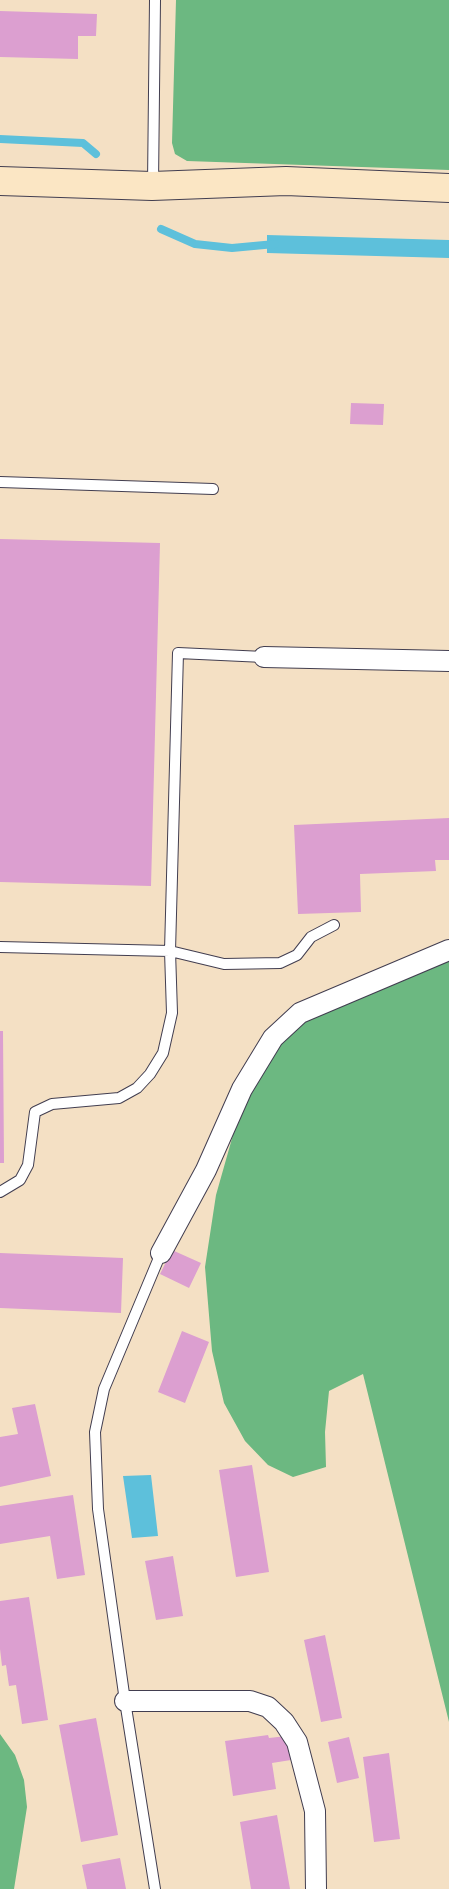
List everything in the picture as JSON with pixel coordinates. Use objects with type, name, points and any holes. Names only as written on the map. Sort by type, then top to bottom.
[{"type":"street","points":[[0,181],[152,186],[286,181],[449,188]]},
{"type":"street","points":[[264,657],[449,661]]},
{"type":"street","points":[[161,1253],[206,1170],[242,1089],[273,1038],[300,1013],[449,950]]},
{"type":"street","points":[[125,1702],[250,1700],[268,1707],[284,1722],[297,1742],[314,1811],[316,1889]]},
{"type":"lane","points":[[152,186],[155,0]]},
{"type":"lane","points":[[0,482],[213,490]]},
{"type":"lane","points":[[0,1192],[20,1180],[28,1165],[35,1112],[52,1104],[119,1098],[137,1088],[150,1074],[163,1053],[172,1013],[170,951],[178,653],[264,657]]},
{"type":"lane","points":[[0,947],[170,951],[224,964],[280,963],[297,955],[311,937],[334,926]]},
{"type":"lane","points":[[155,1889],[125,1702],[98,1509],[95,1432],[104,1389],[161,1253]]},
{"type":"green space","points":[[176,0],[449,0],[449,170],[187,161],[175,154],[172,143]]},
{"type":"green space","points":[[449,960],[449,1722],[363,1374],[329,1391],[325,1432],[326,1467],[293,1477],[268,1465],[245,1441],[224,1403],[212,1351],[205,1267],[216,1195],[246,1089],[288,1034],[317,1013]]},
{"type":"green space","points":[[0,1734],[15,1755],[24,1780],[27,1807],[14,1889],[0,1889]]},
{"type":"water","points":[[267,235],[449,240],[449,258],[267,253]]},
{"type":"water","points":[[151,1475],[158,1536],[132,1538],[123,1476]]},
{"type":"building","points":[[0,11],[97,14],[96,36],[78,36],[78,59],[0,57]]},
{"type":"building","points":[[351,403],[384,404],[383,425],[350,424]]},
{"type":"building","points":[[0,539],[160,543],[151,886],[0,882]]},
{"type":"building","points":[[449,818],[449,860],[435,860],[436,871],[360,874],[361,912],[298,914],[294,825]]},
{"type":"building","points":[[0,1031],[3,1031],[4,1163],[0,1163]]},
{"type":"building","points":[[172,1250],[201,1263],[189,1288],[160,1274]]},
{"type":"building","points":[[0,1253],[123,1258],[121,1313],[0,1308]]},
{"type":"building","points":[[182,1331],[209,1342],[185,1403],[158,1392]]},
{"type":"building","points":[[35,1404],[51,1476],[0,1487],[0,1437],[18,1434],[12,1408]]},
{"type":"building","points":[[252,1465],[269,1572],[236,1577],[219,1470]]},
{"type":"building","points":[[73,1495],[85,1575],[57,1579],[50,1536],[0,1544],[0,1506]]},
{"type":"building","points":[[173,1556],[183,1616],[156,1620],[145,1561]]},
{"type":"building","points":[[29,1597],[48,1720],[22,1724],[16,1685],[9,1686],[6,1665],[2,1666],[0,1601]]},
{"type":"building","points":[[325,1635],[342,1718],[321,1722],[304,1640]]},
{"type":"building","points":[[96,1718],[118,1835],[81,1842],[59,1725]]},
{"type":"building","points":[[268,1735],[269,1738],[287,1736],[291,1760],[272,1763],[276,1789],[233,1796],[225,1741]]},
{"type":"building","points":[[349,1737],[359,1778],[337,1783],[328,1742]]},
{"type":"building","points":[[389,1753],[400,1839],[374,1842],[363,1757]]},
{"type":"building","points":[[277,1815],[290,1889],[251,1889],[240,1822]]},
{"type":"building","points":[[120,1858],[126,1889],[87,1889],[82,1865]]},
{"type":"waterway","points":[[0,139],[83,143],[96,154]]},
{"type":"waterway","points":[[161,229],[195,244],[232,248],[275,244]]}]
